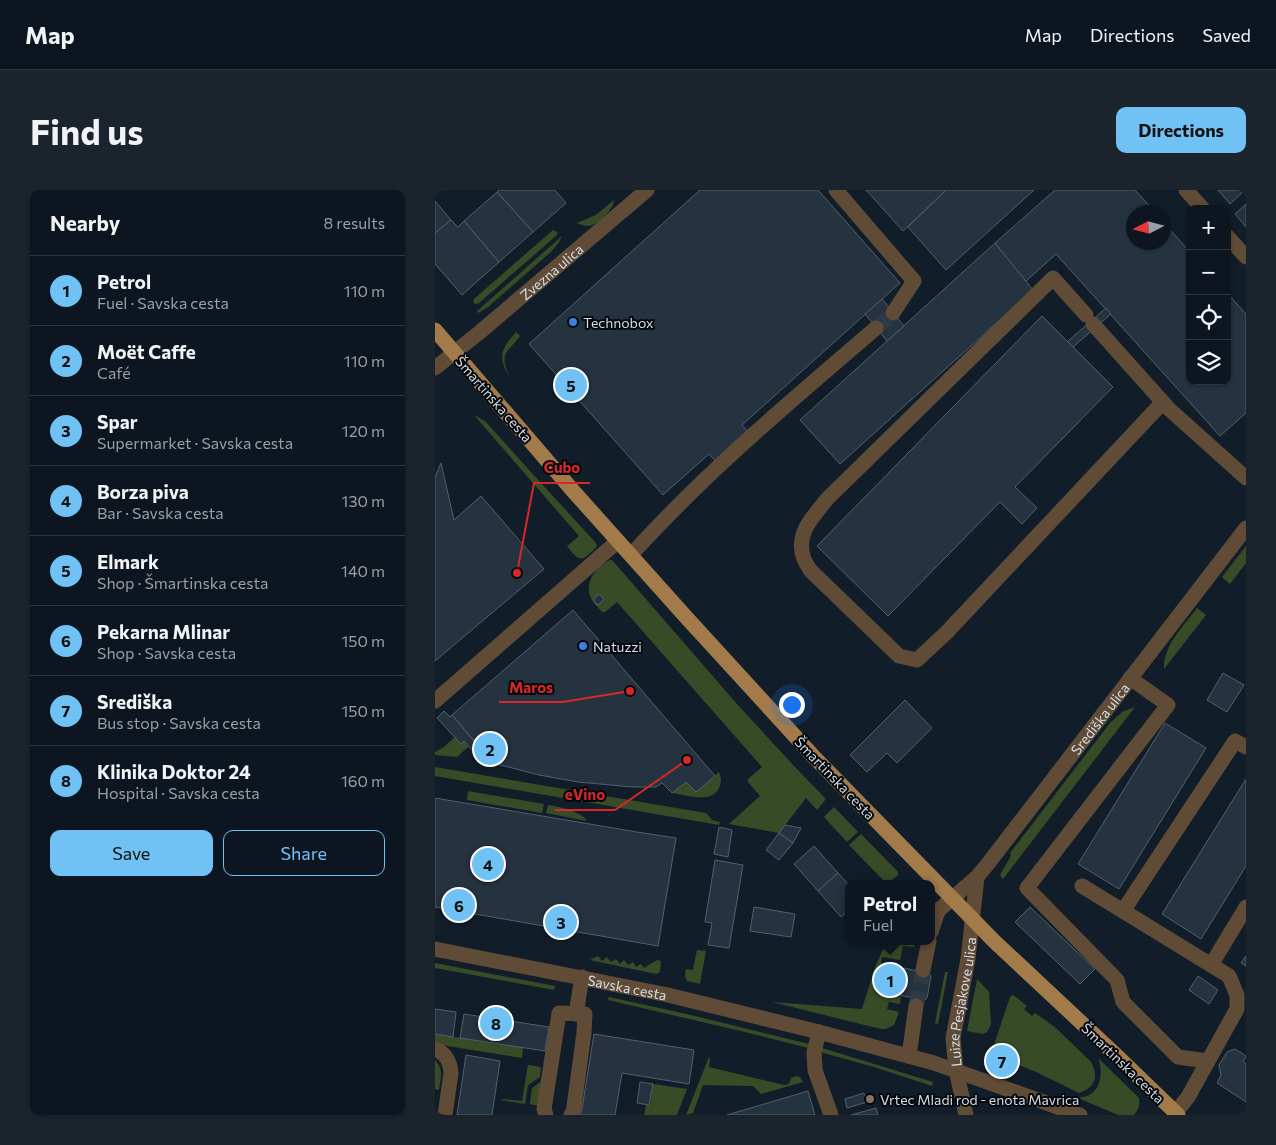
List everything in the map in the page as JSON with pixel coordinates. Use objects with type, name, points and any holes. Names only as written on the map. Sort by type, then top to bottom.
[{"type":"main road","name":"Šmartinska cesta","points":[[435,330],[618,541],[815,758],[995,942],[1177,1114]]},
{"type":"street","name":"Zvezna ulica","points":[[435,368],[647,190]]},
{"type":"street","points":[[836,190],[914,281],[893,312]]},
{"type":"street","points":[[1186,190],[1199,205]]},
{"type":"street","points":[[1231,240],[1246,257]]},
{"type":"street","points":[[1163,402],[947,632],[917,660],[899,656],[810,570],[803,556],[801,543],[805,528],[827,499],[1053,278],[1163,402],[1246,478]]},
{"type":"street","points":[[631,555],[679,503],[742,444],[876,328]]},
{"type":"street","name":"Središka ulica","points":[[935,920],[940,909],[977,876],[1246,528]]},
{"type":"street","points":[[435,701],[618,541]]},
{"type":"street","points":[[1130,678],[1168,705],[1027,888],[1117,980],[1123,1002],[1178,1057],[1208,1061]]},
{"type":"street","points":[[1123,911],[1235,741],[1246,747]]},
{"type":"street","points":[[973,918],[977,876]]},
{"type":"street","points":[[1082,886],[1229,976],[1237,995],[1241,1011],[1208,1061],[1177,1114]]},
{"type":"street","points":[[1211,965],[1246,907]]},
{"type":"street","name":"Luize Pesjakove ulica","points":[[966,1115],[953,1053],[953,1038],[968,959],[973,918]]},
{"type":"street","points":[[923,970],[928,945]]},
{"type":"street","name":"Savska cesta","points":[[435,949],[678,997],[819,1032],[956,1070],[1080,1115]]},
{"type":"street","points":[[571,1115],[573,1114],[585,1033],[580,1014],[583,977]]},
{"type":"street","points":[[909,1056],[916,1006]]},
{"type":"street","points":[[546,1115],[544,1109],[559,1013],[580,1014]]},
{"type":"street","points":[[819,1032],[813,1052],[815,1070],[831,1115]]},
{"type":"street","points":[[435,1049],[446,1057],[451,1066],[445,1115]]},
{"type":"green space","points":[[614,200],[608,212],[593,225],[577,223],[596,215]]},
{"type":"green space","points":[[553,230],[557,232],[557,235],[479,303],[475,304],[473,301],[475,298]]},
{"type":"green space","points":[[562,236],[552,251],[488,307],[478,313],[477,311]]},
{"type":"green space","points":[[516,332],[520,336],[508,350],[505,357],[509,376],[502,358],[504,348]]},
{"type":"green space","points":[[474,415],[485,421],[595,542],[597,546],[587,556],[578,558],[571,552],[567,546],[579,536]]},
{"type":"green space","points":[[1246,546],[1246,563],[1230,584],[1222,577]]},
{"type":"green space","points":[[610,560],[737,704],[826,799],[817,810],[806,798],[779,833],[729,824],[760,796],[748,782],[748,779],[762,767],[617,602],[605,612],[602,612],[594,602],[590,596],[589,585],[597,570]]},
{"type":"green space","points":[[1197,608],[1206,615],[1164,669],[1167,652],[1171,644]]},
{"type":"green space","points":[[1135,707],[1003,879],[1000,875],[1011,856],[1010,853],[1110,723],[1122,712]]},
{"type":"green space","points":[[455,737],[461,744],[464,741],[468,747],[457,757],[435,755],[435,752]]},
{"type":"green space","points":[[435,767],[706,813],[712,820],[720,822],[719,825],[435,776]]},
{"type":"green space","points":[[719,772],[720,786],[716,793],[711,796],[691,797],[672,793],[686,782],[696,792]]},
{"type":"green space","points":[[468,791],[544,804],[542,813],[467,800]]},
{"type":"green space","points":[[548,805],[575,812],[587,821],[546,813]]},
{"type":"green space","points":[[834,807],[858,832],[847,842],[824,817]]},
{"type":"green space","points":[[861,834],[898,872],[898,875],[892,880],[883,880],[849,845]]},
{"type":"green space","points":[[885,945],[915,945],[914,947],[903,946],[900,960],[882,957],[876,993],[901,997],[900,1004],[889,1002],[887,1009],[899,1012],[894,1025],[886,1029],[772,1002],[862,1009],[875,967]]},
{"type":"green space","points":[[697,950],[706,951],[700,984],[687,981],[685,976],[686,969],[693,970]]},
{"type":"green space","points":[[598,956],[602,961],[607,957],[611,962],[616,959],[620,964],[624,960],[628,965],[633,962],[636,967],[641,964],[644,968],[657,960],[661,961],[660,972],[656,974],[590,960]]},
{"type":"green space","points":[[435,963],[555,986],[554,990],[435,968]]},
{"type":"green space","points":[[945,972],[948,972],[938,1024],[935,1023]]},
{"type":"green space","points":[[977,979],[989,992],[991,1024],[987,1032],[983,1034],[967,1031]]},
{"type":"green space","points":[[1013,995],[1027,1006],[1024,1009],[1032,1016],[1035,1013],[1056,1028],[1091,1062],[1095,1077],[1089,1088],[1079,1093],[1034,1071],[995,1056],[993,1048],[1010,997]]},
{"type":"green space","points":[[609,997],[809,1044],[808,1048],[608,1000]]},
{"type":"green space","points":[[435,1034],[523,1047],[522,1058],[435,1044]]},
{"type":"green space","points":[[822,1048],[933,1082],[932,1086],[820,1052]]},
{"type":"green space","points":[[709,1057],[709,1067],[784,1085],[789,1084],[791,1078],[796,1076],[800,1077],[803,1082],[761,1094],[753,1086],[703,1085],[693,1113],[686,1115]]},
{"type":"green space","points":[[1098,1058],[1139,1098],[1139,1107],[1134,1115],[1118,1115],[1078,1098],[1092,1093],[1098,1085],[1101,1069]]},
{"type":"green space","points":[[435,1060],[441,1070],[439,1090],[435,1089]]},
{"type":"green space","points":[[528,1065],[541,1067],[540,1077],[528,1085],[525,1104],[501,1100],[522,1101]]},
{"type":"green space","points":[[543,1080],[539,1106],[530,1104],[532,1088]]},
{"type":"green space","points":[[653,1084],[687,1089],[677,1115],[644,1115],[646,1105],[650,1105]]},
{"type":"building","points":[[499,190],[555,190],[566,203],[533,232],[497,192]]},
{"type":"building","points":[[700,190],[818,190],[900,283],[742,425],[751,435],[718,464],[709,454],[663,495],[529,344]]},
{"type":"building","points":[[866,190],[943,190],[945,191],[903,231]]},
{"type":"building","points":[[946,190],[1034,190],[946,270],[908,227]]},
{"type":"building","points":[[1055,190],[1135,190],[1149,205],[1126,205],[1126,250],[1171,250],[1171,231],[1186,248],[1186,385],[1231,385],[1231,297],[1246,314],[1246,413],[1220,436],[1056,254],[1025,282],[995,243]]},
{"type":"building","points":[[1218,190],[1245,190],[1230,204]]},
{"type":"building","points":[[497,192],[533,232],[499,262],[464,221]]},
{"type":"building","points":[[435,201],[451,220],[435,233]]},
{"type":"building","points":[[1246,204],[1246,227],[1235,214]]},
{"type":"building","points":[[451,220],[458,227],[464,221],[499,262],[462,295],[435,264],[435,233]]},
{"type":"building","points":[[995,243],[1033,290],[840,464],[800,420]]},
{"type":"building","points":[[882,299],[904,326],[887,341],[865,314]]},
{"type":"building","points":[[1106,308],[1111,314],[1073,347],[1067,342]]},
{"type":"building","points":[[1042,316],[1113,387],[1015,487],[1037,508],[1022,524],[1000,502],[888,616],[817,546]]},
{"type":"building","points":[[441,463],[454,520],[481,496],[544,569],[435,661],[435,477]]},
{"type":"building","points":[[599,594],[604,599],[598,605],[593,600]]},
{"type":"building","points":[[573,610],[715,776],[696,792],[686,782],[672,793],[662,783],[656,787],[632,787],[578,782],[539,775],[493,763],[452,715]]},
{"type":"building","points":[[1223,673],[1244,685],[1227,712],[1207,700]]},
{"type":"building","points":[[905,700],[932,728],[897,763],[887,753],[867,772],[850,755]]},
{"type":"building","points":[[444,711],[450,717],[452,715],[491,761],[478,757],[464,741],[461,744],[437,718]]},
{"type":"building","points":[[1165,723],[1206,748],[1119,889],[1078,864]]},
{"type":"building","points":[[1246,779],[1246,866],[1201,939],[1162,914]]},
{"type":"building","points":[[435,798],[676,838],[658,946],[435,907]]},
{"type":"building","points":[[785,825],[801,828],[793,843],[779,833]]},
{"type":"building","points":[[719,827],[732,830],[728,857],[714,854]]},
{"type":"building","points":[[779,833],[793,843],[779,860],[766,850]]},
{"type":"building","points":[[814,846],[838,873],[818,891],[794,864]]},
{"type":"building","points":[[715,860],[743,865],[729,948],[708,945],[712,923],[705,922]]},
{"type":"building","points":[[838,873],[845,881],[845,914],[841,917],[818,891]]},
{"type":"building","points":[[754,907],[795,914],[791,937],[750,931]]},
{"type":"building","points":[[1030,907],[1095,969],[1080,984],[1015,922]]},
{"type":"building","points":[[1246,956],[1246,966],[1241,963]]},
{"type":"building","points":[[882,968],[901,971],[897,993],[878,989]]},
{"type":"building","points":[[904,968],[930,974],[927,998],[925,1000],[898,995],[901,971]]},
{"type":"building","points":[[1198,976],[1218,990],[1209,1004],[1189,990]]},
{"type":"building","points":[[435,1009],[456,1012],[453,1037],[435,1034]]},
{"type":"building","points":[[464,1014],[549,1027],[545,1051],[460,1038]]},
{"type":"building","points":[[594,1034],[694,1050],[689,1084],[622,1073],[615,1115],[581,1115]]},
{"type":"building","points":[[1235,1049],[1246,1056],[1243,1062],[1246,1064],[1246,1102],[1217,1083],[1221,1075],[1219,1065],[1227,1052]]},
{"type":"building","points":[[466,1055],[500,1061],[492,1115],[457,1115]]},
{"type":"building","points":[[640,1082],[653,1084],[649,1105],[637,1103]]},
{"type":"building","points":[[808,1091],[815,1115],[727,1115]]},
{"type":"building","points":[[864,1093],[867,1102],[847,1108],[845,1099]]},
{"type":"building","points":[[876,1108],[878,1115],[851,1115]]},
{"type":"tunnel","points":[[876,328],[893,313]]},
{"type":"tunnel","points":[[916,1006],[923,970]]},
{"type":"place","name":"Technobox","points":[[573,322]]},
{"type":"place","name":"Elmark","points":[[571,385]]},
{"type":"place","name":"Cubo","points":[[517,573]]},
{"type":"place","name":"Natuzzi","points":[[583,646]]},
{"type":"place","name":"Maros","points":[[630,691]]},
{"type":"place","name":"Moët Caffe","points":[[490,749]]},
{"type":"place","name":"eVino","points":[[687,760]]},
{"type":"place","name":"Borza piva","points":[[488,864]]},
{"type":"place","name":"Pekarna Mlinar","points":[[459,905]]},
{"type":"place","name":"Spar","points":[[561,922]]},
{"type":"place","name":"Petrol","points":[[890,980]]},
{"type":"place","name":"Klinika Doktor 24","points":[[496,1023]]},
{"type":"place","name":"Središka","points":[[1002,1061]]},
{"type":"place","name":"Vrtec Mladi rod - enota Mavrica","points":[[870,1099]]}]
